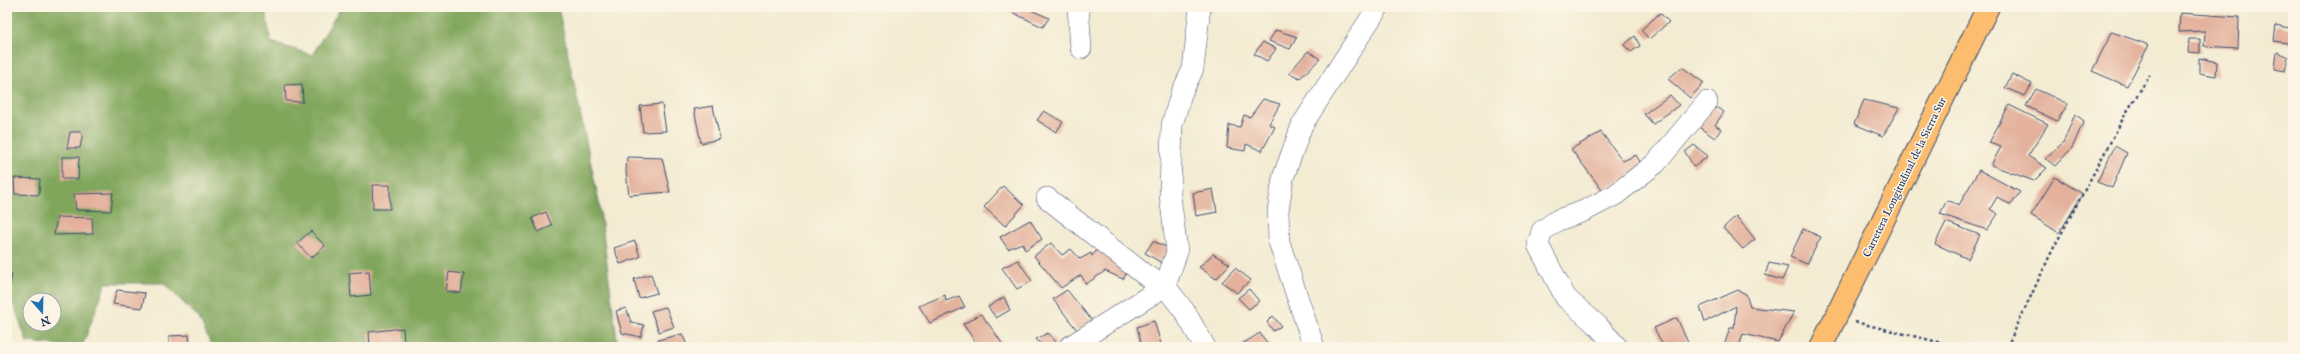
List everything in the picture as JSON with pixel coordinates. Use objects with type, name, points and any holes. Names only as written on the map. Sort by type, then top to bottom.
[{"type":"highway","name":"Carretera Longitudinal de la Sierra Sur","points":[[1821,347],[1988,7]]},
{"type":"street","points":[[1078,7],[1081,48]]},
{"type":"street","points":[[1068,347],[1165,286],[1177,252],[1170,195],[1172,125],[1181,94],[1193,69],[1200,7]]},
{"type":"street","points":[[1314,347],[1279,242],[1278,211],[1283,178],[1302,126],[1378,7]]},
{"type":"street","points":[[1617,347],[1598,326],[1566,298],[1538,245],[1542,231],[1558,220],[1584,212],[1615,194],[1656,163],[1708,102]]},
{"type":"street","points":[[1047,198],[1145,275],[1165,286],[1185,312],[1205,347]]},
{"type":"path","points":[[2007,347],[2052,251],[2126,114],[2150,75]]},
{"type":"path","points":[[1835,318],[1929,338],[1959,347]]},
{"type":"green space","points":[[7,7],[265,7],[271,42],[312,55],[341,7],[558,7],[599,202],[618,347],[212,347],[199,318],[163,283],[106,283],[82,347],[27,342],[23,332],[62,332],[62,292],[22,292],[22,328],[14,305],[7,305]]},
{"type":"building","points":[[1003,7],[1024,7],[1049,18],[1043,27]]},
{"type":"building","points":[[1660,13],[1669,22],[1649,39],[1641,30]]},
{"type":"building","points":[[2180,13],[2239,17],[2238,48],[2204,46],[2205,31],[2179,32]]},
{"type":"building","points":[[2276,25],[2293,29],[2293,44],[2274,41]]},
{"type":"building","points":[[1276,30],[1297,37],[1290,49],[1269,41]]},
{"type":"building","points":[[2112,32],[2149,45],[2127,86],[2092,71]]},
{"type":"building","points":[[1635,36],[1640,46],[1631,52],[1624,45]]},
{"type":"building","points":[[2189,39],[2200,39],[2200,53],[2188,52]]},
{"type":"building","points":[[1263,42],[1276,49],[1267,61],[1254,54]]},
{"type":"building","points":[[1308,51],[1320,59],[1300,78],[1289,73]]},
{"type":"building","points":[[2277,52],[2288,57],[2285,71],[2275,69]]},
{"type":"building","points":[[2199,58],[2217,62],[2216,76],[2199,73]]},
{"type":"building","points":[[1682,67],[1704,83],[1690,98],[1668,79]]},
{"type":"building","points":[[2012,74],[2032,84],[2025,96],[2005,88]]},
{"type":"building","points":[[302,84],[303,102],[286,101],[285,85]]},
{"type":"building","points":[[2036,89],[2068,104],[2057,121],[2026,106]]},
{"type":"building","points":[[1670,95],[1679,105],[1653,124],[1644,114]]},
{"type":"building","points":[[1263,99],[1280,104],[1269,124],[1275,127],[1262,151],[1246,144],[1245,151],[1227,148],[1229,125],[1240,127],[1244,115],[1250,117]]},
{"type":"building","points":[[1864,100],[1899,108],[1883,136],[1854,124]]},
{"type":"building","points":[[662,104],[666,131],[643,132],[640,106]]},
{"type":"building","points":[[1712,105],[1724,112],[1715,125],[1721,129],[1715,138],[1697,126]]},
{"type":"building","points":[[2009,105],[2048,124],[2028,156],[2047,168],[2034,181],[1991,165],[2001,147],[1989,143]]},
{"type":"building","points":[[713,106],[720,139],[701,143],[694,109]]},
{"type":"building","points":[[1044,111],[1063,122],[1056,132],[1037,120]]},
{"type":"building","points":[[2075,114],[2084,121],[2072,148],[2055,166],[2045,158],[2063,143]]},
{"type":"building","points":[[70,132],[83,132],[80,148],[67,148]]},
{"type":"building","points":[[1601,132],[1623,161],[1636,155],[1644,169],[1602,190],[1571,149]]},
{"type":"building","points":[[1694,145],[1708,156],[1694,167],[1685,152]]},
{"type":"building","points":[[2115,146],[2127,153],[2112,188],[2097,182]]},
{"type":"building","points":[[62,157],[79,157],[78,179],[62,179]]},
{"type":"building","points":[[627,157],[662,158],[670,192],[629,195],[626,172]]},
{"type":"building","points":[[1979,170],[2020,192],[2011,205],[1997,197],[1990,209],[1998,214],[1987,230],[1940,214],[1947,200],[1959,205]]},
{"type":"building","points":[[2055,177],[2083,194],[2059,233],[2031,215]]},
{"type":"building","points":[[14,178],[40,179],[39,195],[15,194]]},
{"type":"building","points":[[372,185],[390,185],[390,209],[373,209]]},
{"type":"building","points":[[1003,186],[1024,205],[1005,226],[984,207]]},
{"type":"building","points":[[1213,189],[1217,212],[1196,216],[1193,193]]},
{"type":"building","points":[[113,193],[111,211],[76,210],[74,194]]},
{"type":"building","points":[[546,212],[552,226],[538,232],[532,218]]},
{"type":"building","points":[[1736,216],[1755,239],[1743,249],[1723,228]]},
{"type":"building","points":[[57,217],[92,218],[93,234],[54,235]]},
{"type":"building","points":[[1030,220],[1042,239],[1025,250],[1022,243],[1008,249],[1000,237]]},
{"type":"building","points":[[1946,222],[1980,235],[1968,259],[1935,244]]},
{"type":"building","points":[[1803,229],[1821,237],[1807,264],[1790,257]]},
{"type":"building","points":[[311,231],[325,246],[311,258],[297,243]]},
{"type":"building","points":[[635,241],[640,257],[620,264],[614,248]]},
{"type":"building","points":[[1153,241],[1171,249],[1162,263],[1145,253]]},
{"type":"building","points":[[1051,243],[1062,255],[1071,249],[1080,259],[1091,253],[1092,256],[1101,245],[1130,268],[1123,279],[1105,271],[1086,284],[1081,275],[1061,288],[1034,256]]},
{"type":"building","points":[[1213,254],[1230,264],[1216,279],[1199,267]]},
{"type":"building","points":[[1018,260],[1032,281],[1017,289],[1002,268]]},
{"type":"building","points":[[1769,263],[1788,267],[1782,280],[1765,275]]},
{"type":"building","points":[[1235,268],[1251,280],[1237,293],[1222,282]]},
{"type":"building","points":[[369,271],[371,295],[351,297],[349,273]]},
{"type":"building","points":[[449,272],[464,274],[461,293],[446,291]]},
{"type":"building","points":[[7,274],[12,274],[9,290],[7,290]]},
{"type":"building","points":[[651,274],[657,293],[639,298],[634,279]]},
{"type":"building","points":[[1249,289],[1259,301],[1249,309],[1238,298]]},
{"type":"building","points":[[117,290],[145,293],[142,308],[113,304]]},
{"type":"building","points":[[1067,290],[1093,322],[1077,330],[1053,299]]},
{"type":"building","points":[[1738,290],[1746,294],[1750,307],[1794,312],[1778,342],[1743,334],[1739,347],[1724,346],[1730,328],[1734,328],[1736,306],[1705,322],[1700,307]]},
{"type":"building","points":[[945,295],[946,301],[959,296],[965,307],[930,323],[919,306]]},
{"type":"building","points":[[1004,297],[1010,310],[996,318],[988,307]]},
{"type":"building","points":[[666,307],[674,327],[659,332],[651,311]]},
{"type":"building","points":[[626,308],[631,322],[644,325],[641,337],[622,333],[616,311]]},
{"type":"building","points":[[981,314],[1004,347],[979,347],[976,343],[963,324]]},
{"type":"building","points":[[1273,316],[1281,326],[1273,331],[1267,322]]},
{"type":"building","points":[[1677,318],[1690,347],[1671,347],[1669,343],[1663,345],[1654,328]]},
{"type":"building","points":[[1154,321],[1162,347],[1142,347],[1137,327]]},
{"type":"building","points":[[403,328],[404,344],[370,347],[369,332]]},
{"type":"building","points":[[1048,333],[1057,343],[1051,347],[1043,347],[1036,339]]},
{"type":"building","points":[[1260,333],[1270,347],[1244,347],[1242,344]]},
{"type":"building","points":[[682,334],[688,347],[658,347],[658,340]]},
{"type":"building","points":[[189,335],[190,347],[169,347],[169,336]]}]
